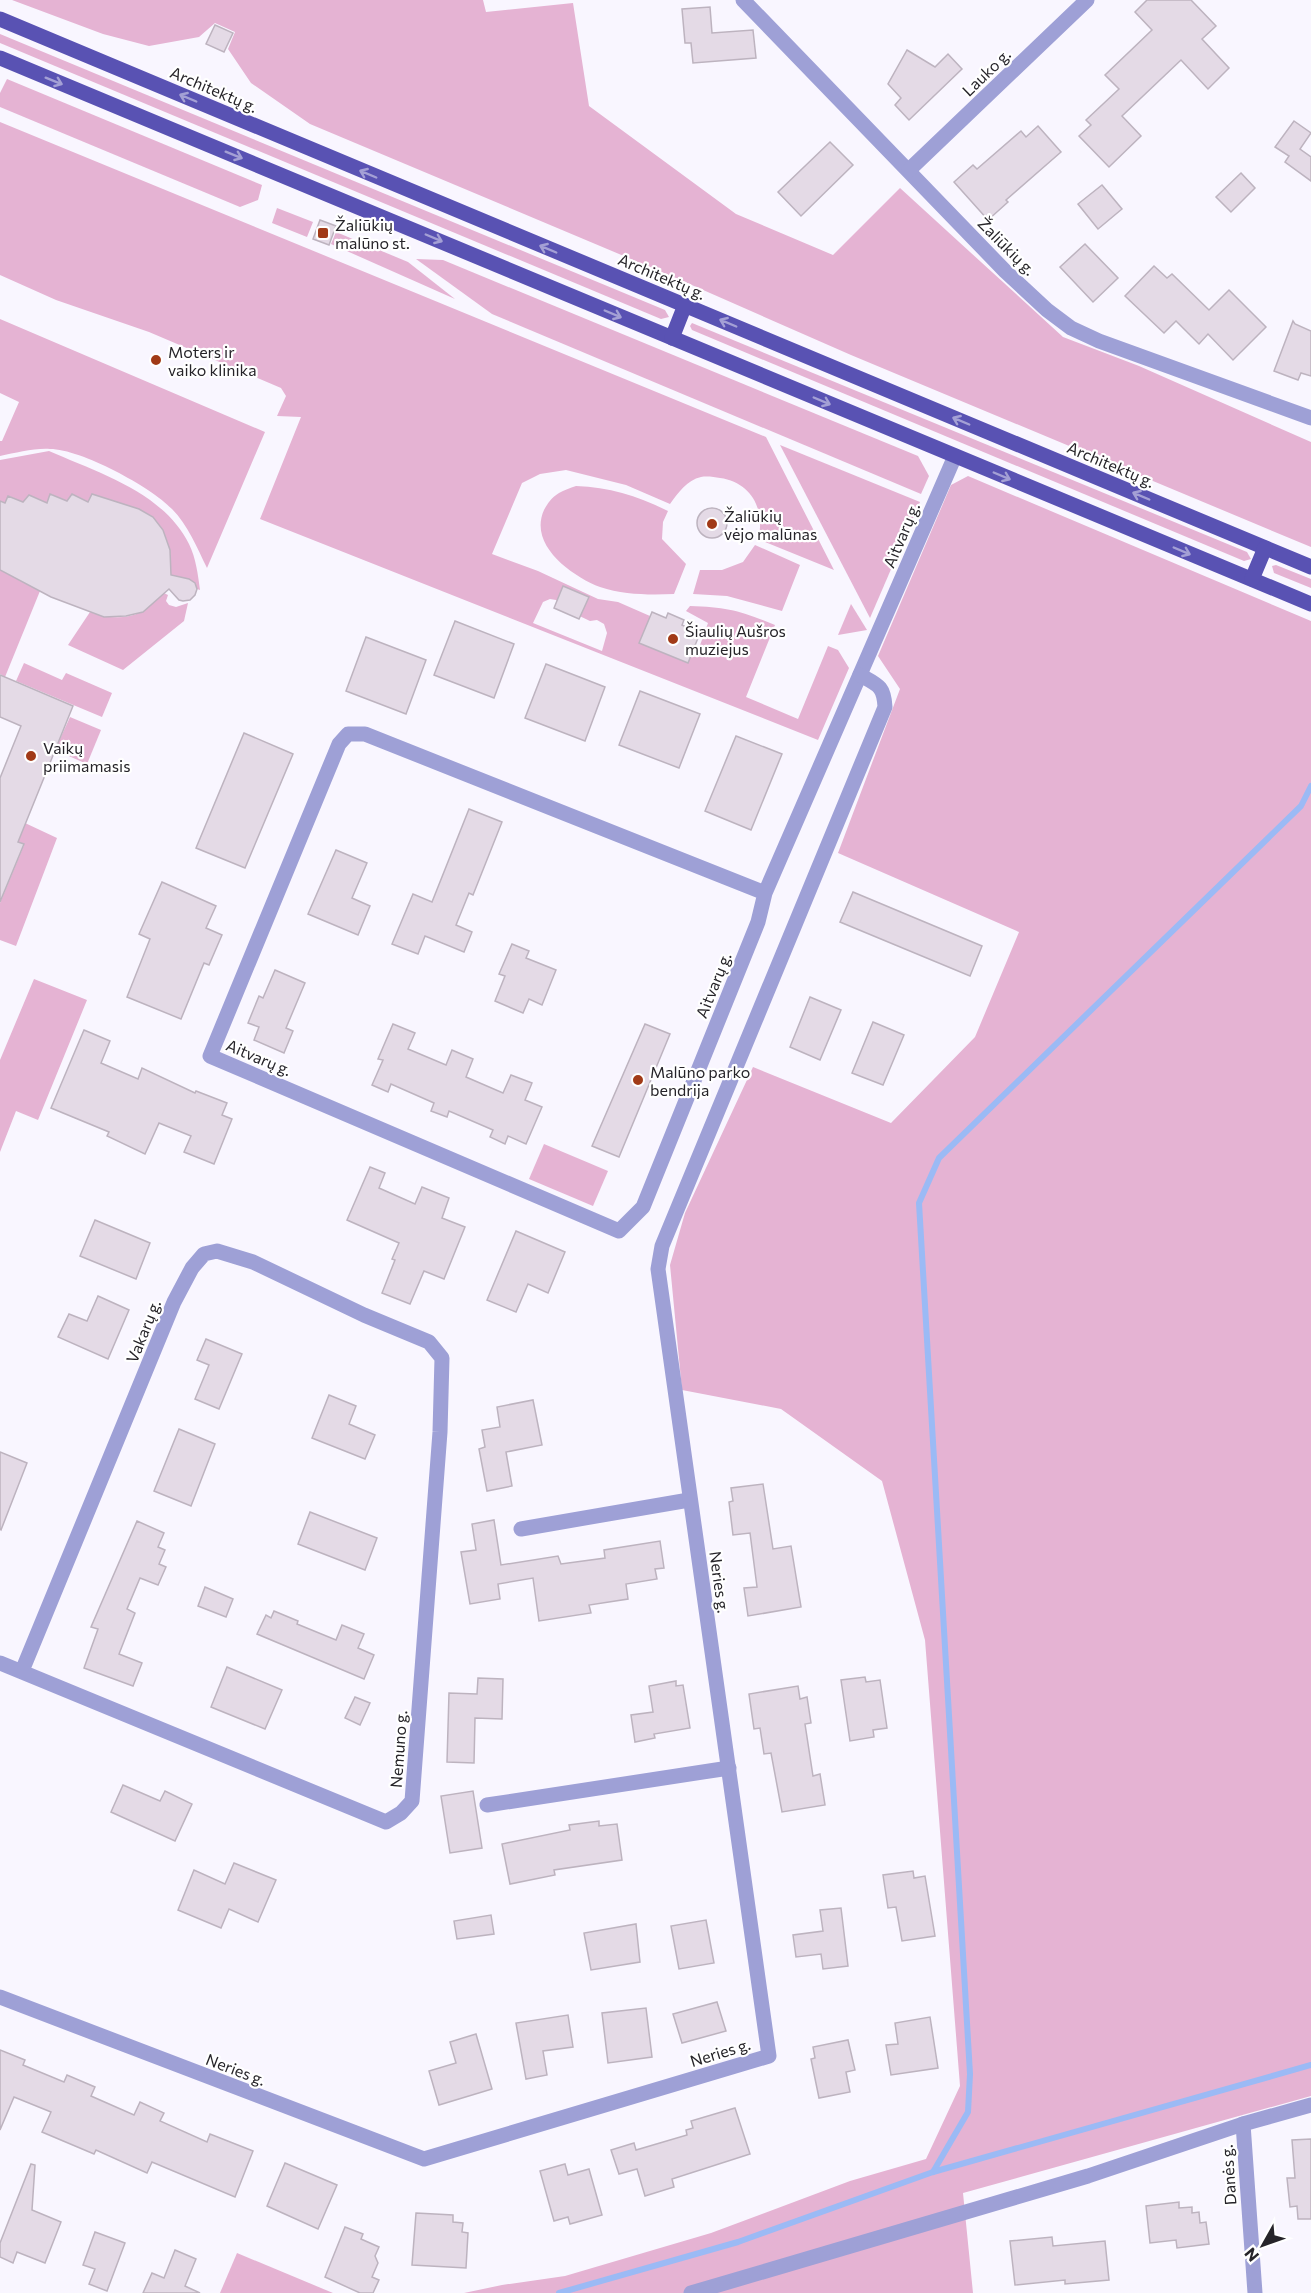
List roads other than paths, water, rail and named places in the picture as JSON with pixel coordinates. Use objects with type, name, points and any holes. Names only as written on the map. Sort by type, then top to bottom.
[{"type":"main road","name":"Architektų g.","points":[[0,19],[1311,567]]},
{"type":"main road","points":[[0,58],[1311,604]]},
{"type":"main road","points":[[672,338],[685,305]]},
{"type":"main road","points":[[1252,579],[1264,548]]},
{"type":"street","name":"Žaliūkių g.","points":[[743,0],[1005,271],[1047,310],[1071,328],[1099,341],[1311,418]]},
{"type":"street","name":"Lauko g.","points":[[909,170],[1088,0]]},
{"type":"street","name":"Aitvarų g.","points":[[765,893],[365,734],[348,734],[339,744],[210,1056],[619,1231],[643,1207],[758,922],[765,893],[955,456]]},
{"type":"street","name":"Neries g.","points":[[0,1997],[424,2159],[769,2056],[658,1269],[662,1246],[885,707],[884,693],[879,685],[860,675]]},
{"type":"street","name":"Vakarų g.","points":[[22,1671],[174,1302],[192,1268],[204,1254],[217,1251],[252,1262],[364,1315],[429,1342],[442,1358]]},
{"type":"street","name":"Nemuno g.","points":[[0,1663],[386,1821],[401,1813],[412,1802],[440,1432],[442,1358]]},
{"type":"street","points":[[521,1529],[689,1500]]},
{"type":"street","points":[[486,1805],[729,1768]]},
{"type":"street","name":"Danės g.","points":[[1255,2293],[1243,2124],[1311,2105]]},
{"type":"street","points":[[691,2293],[1088,2176],[1243,2124]]},
{"type":"waterway","points":[[933,2172],[968,2112],[970,2074],[919,1203],[939,1158],[1301,806],[1311,786]]},
{"type":"waterway","points":[[559,2293],[738,2242],[933,2172],[1311,2065]]},
{"type":"place","name":"Žaliūkių malūno st.","points":[[323,233]]},
{"type":"place","name":"Moters ir vaiko klinika","points":[[156,360]]},
{"type":"place","name":"Žaliūkių vėjo malūnas","points":[[712,524]]},
{"type":"place","name":"Šiaulių Aušros muziejus","points":[[673,639]]},
{"type":"place","name":"Vaikų priimamasis","points":[[31,756]]},
{"type":"place","name":"Malūno parko bendrija","points":[[638,1080]]}]
